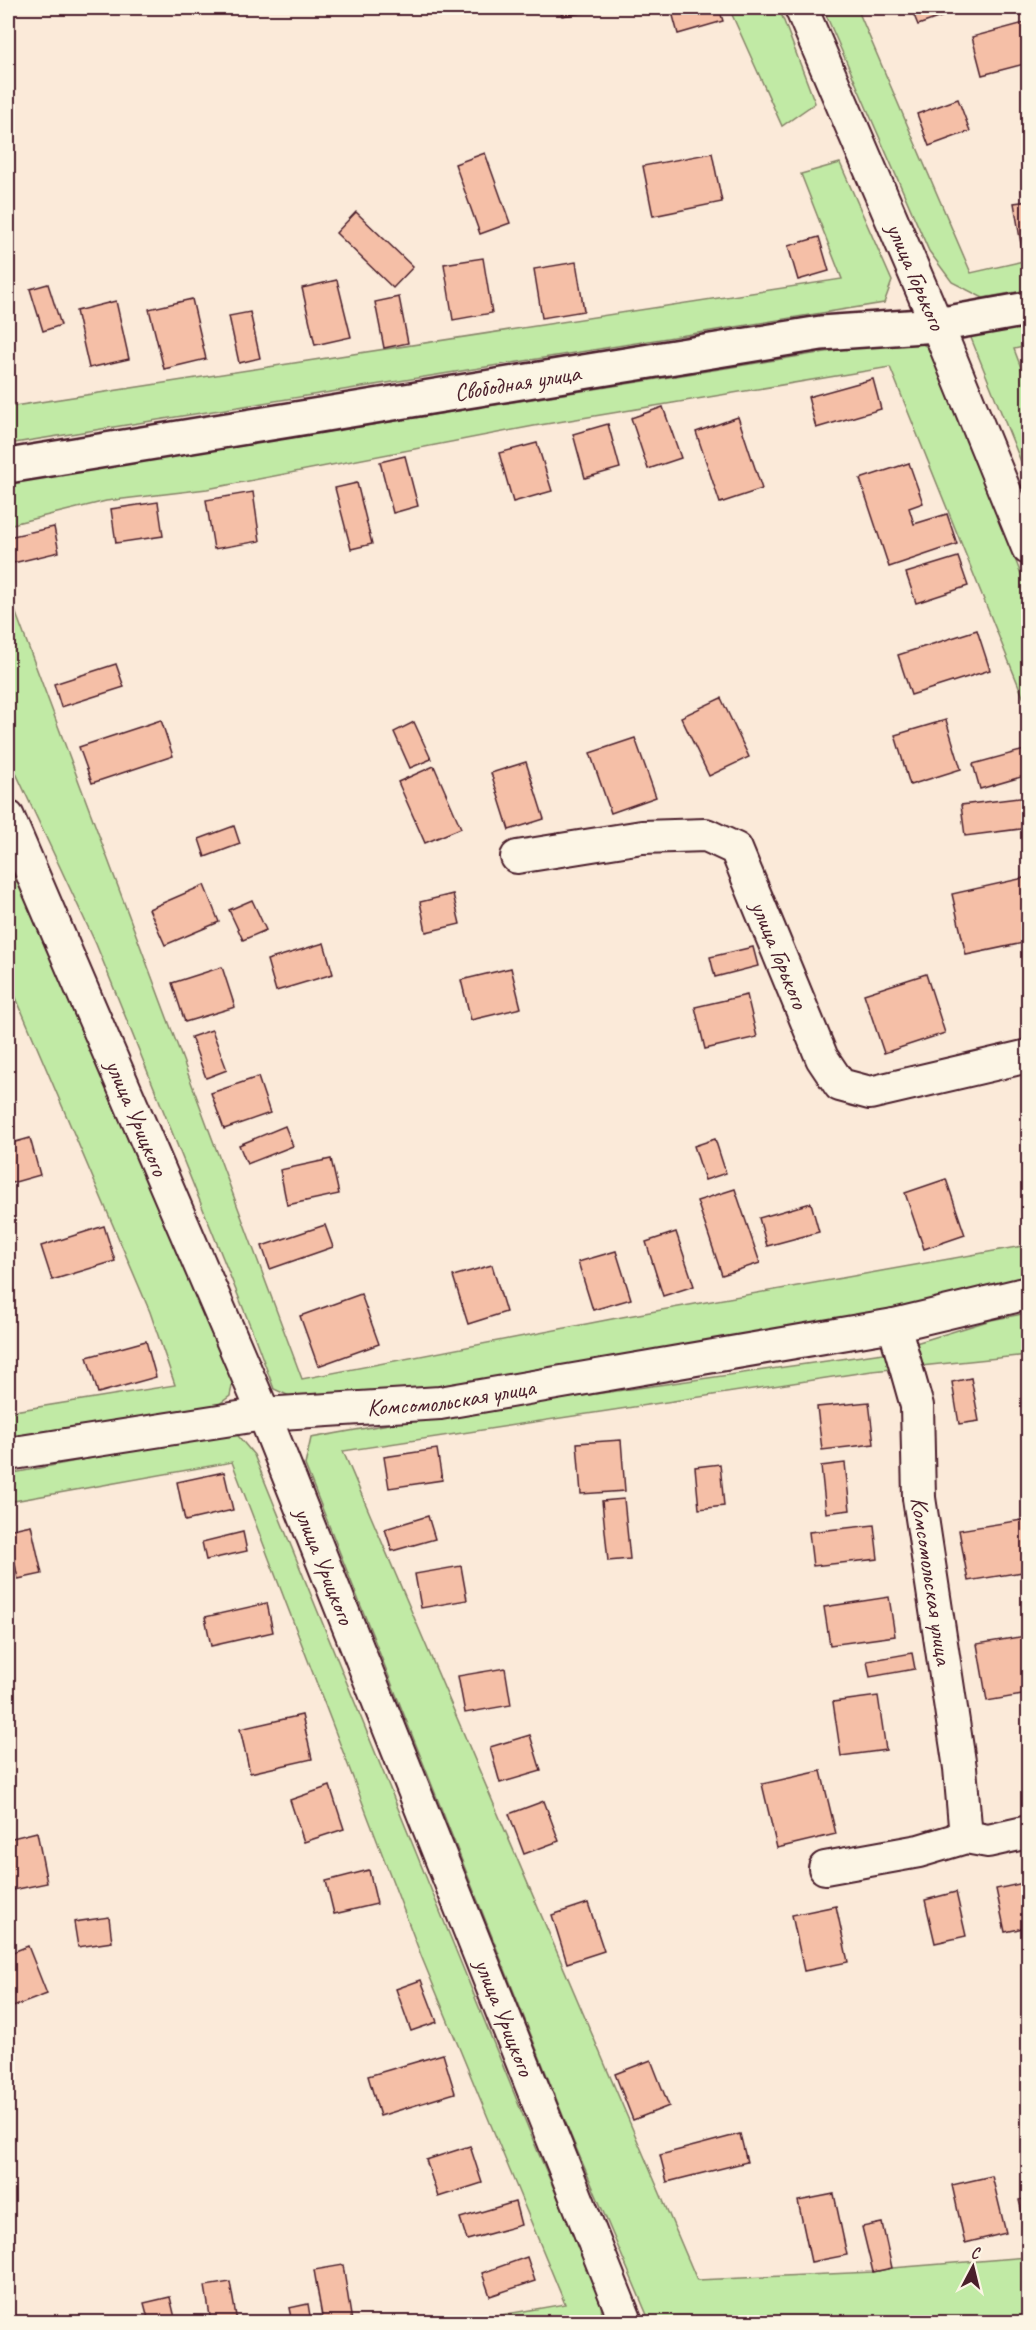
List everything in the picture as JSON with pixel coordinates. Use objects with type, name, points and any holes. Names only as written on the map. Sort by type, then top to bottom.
[{"type":"street","name":"улица Горького","points":[[801,8],[937,325],[1029,548]]},
{"type":"street","name":"Свободная улица","points":[[8,466],[821,333],[937,325],[1029,309]]},
{"type":"street","name":"улица Урицкого","points":[[8,817],[264,1414],[626,2322]]},
{"type":"street","name":"улица Горького","points":[[517,857],[642,837],[706,835],[736,849],[822,1058],[840,1086],[870,1093],[1029,1056]]},
{"type":"street","name":"Комсомольская улица","points":[[8,1454],[264,1414],[440,1402],[894,1325],[1029,1293]]},
{"type":"street","name":"Комсомольская улица","points":[[894,1325],[917,1406],[919,1498],[960,1768],[966,1837]]},
{"type":"street","points":[[825,1868],[919,1851],[966,1837],[988,1841],[1029,1832]]},
{"type":"green space","points":[[729,8],[779,8],[815,103],[782,126]]},
{"type":"green space","points":[[823,8],[857,8],[971,273],[1028,260],[1028,290],[983,298],[952,282],[929,251]]},
{"type":"green space","points":[[840,163],[892,281],[884,303],[8,444],[8,407],[842,279],[801,174]]},
{"type":"green space","points":[[1028,320],[1028,346],[1014,349],[1028,386],[1028,479],[971,338],[981,328]]},
{"type":"green space","points":[[913,338],[929,348],[1028,591],[1028,709],[890,367],[534,426],[207,489],[106,501],[8,525],[8,483]]},
{"type":"green space","points":[[8,592],[302,1379],[622,1317],[1028,1245],[1028,1280],[885,1319],[419,1396],[298,1400],[274,1389],[96,944],[8,756]]},
{"type":"green space","points":[[8,852],[234,1375],[230,1396],[214,1408],[8,1440],[8,1412],[175,1385],[150,1312],[8,979]]},
{"type":"green space","points":[[1028,1313],[1028,1355],[872,1371],[343,1451],[697,2280],[873,2272],[892,2268],[1028,2257],[1028,2316],[963,2322],[650,2322],[571,2136],[305,1465],[311,1438],[400,1422],[883,1353],[991,1320]]},
{"type":"green space","points":[[234,1431],[254,1455],[538,2152],[601,2298],[602,2322],[461,2322],[565,2304],[422,1958],[232,1462],[8,1502],[8,1474]]},
{"type":"building","points":[[560,8],[615,8],[562,16]]},
{"type":"building","points":[[688,8],[719,8],[723,21],[678,34],[672,12]]},
{"type":"building","points":[[911,8],[966,8],[918,25]]},
{"type":"building","points":[[1028,22],[1028,63],[982,75],[972,37]]},
{"type":"building","points":[[958,99],[970,131],[929,146],[917,114]]},
{"type":"building","points":[[485,153],[510,223],[480,234],[455,164]]},
{"type":"building","points":[[712,153],[722,202],[653,216],[643,166]]},
{"type":"building","points":[[1028,201],[1028,249],[1022,250],[1014,203]]},
{"type":"building","points":[[356,212],[413,267],[393,288],[336,233]]},
{"type":"building","points":[[819,237],[829,271],[798,280],[788,246]]},
{"type":"building","points":[[483,258],[492,313],[453,320],[444,264]]},
{"type":"building","points":[[576,262],[584,311],[542,318],[534,269]]},
{"type":"building","points":[[337,280],[351,337],[315,345],[302,288]]},
{"type":"building","points":[[48,284],[61,325],[43,331],[30,289]]},
{"type":"building","points":[[399,297],[408,343],[384,348],[375,302]]},
{"type":"building","points":[[192,299],[206,359],[164,369],[149,309]]},
{"type":"building","points":[[116,301],[129,359],[89,368],[76,311]]},
{"type":"building","points":[[250,312],[260,358],[239,363],[229,316]]},
{"type":"building","points":[[873,379],[881,409],[816,428],[808,397]]},
{"type":"building","points":[[663,407],[681,458],[648,469],[631,418]]},
{"type":"building","points":[[738,417],[762,489],[720,503],[696,432]]},
{"type":"building","points":[[608,424],[620,468],[585,478],[573,434]]},
{"type":"building","points":[[537,443],[552,491],[513,502],[499,453]]},
{"type":"building","points":[[405,456],[418,506],[393,513],[380,462]]},
{"type":"building","points":[[909,463],[923,503],[909,508],[914,524],[947,514],[957,544],[889,567],[860,479]]},
{"type":"building","points":[[357,483],[372,544],[351,549],[335,488]]},
{"type":"building","points":[[253,492],[260,541],[214,549],[206,500]]},
{"type":"building","points":[[158,502],[163,536],[116,543],[111,509]]},
{"type":"building","points":[[54,527],[59,552],[9,564],[8,537]]},
{"type":"building","points":[[958,557],[968,586],[916,603],[906,573]]},
{"type":"building","points":[[977,630],[990,670],[911,695],[898,655]]},
{"type":"building","points":[[116,664],[124,687],[61,707],[54,684]]},
{"type":"building","points":[[721,698],[749,757],[709,776],[681,717]]},
{"type":"building","points":[[161,720],[173,756],[92,783],[79,747]]},
{"type":"building","points":[[946,720],[961,769],[910,785],[895,735]]},
{"type":"building","points":[[414,722],[431,759],[410,768],[394,732]]},
{"type":"building","points":[[635,738],[656,797],[611,813],[590,753]]},
{"type":"building","points":[[1028,749],[1028,775],[980,789],[973,764]]},
{"type":"building","points":[[526,762],[544,819],[509,830],[491,773]]},
{"type":"building","points":[[434,766],[461,828],[425,843],[398,782]]},
{"type":"building","points":[[1028,797],[1028,828],[965,836],[961,805]]},
{"type":"building","points":[[234,826],[240,844],[205,857],[199,839]]},
{"type":"building","points":[[1028,877],[1028,942],[966,955],[952,894]]},
{"type":"building","points":[[204,885],[219,922],[165,945],[149,909]]},
{"type":"building","points":[[453,894],[460,924],[426,932],[420,902]]},
{"type":"building","points":[[252,900],[266,930],[243,940],[229,910]]},
{"type":"building","points":[[324,943],[333,974],[276,991],[267,960]]},
{"type":"building","points":[[753,947],[758,966],[715,977],[710,957]]},
{"type":"building","points":[[222,967],[235,1007],[185,1022],[172,983]]},
{"type":"building","points":[[511,968],[521,1008],[471,1020],[461,980]]},
{"type":"building","points":[[926,974],[945,1033],[884,1053],[864,994]]},
{"type":"building","points":[[747,995],[757,1037],[705,1049],[695,1007]]},
{"type":"building","points":[[212,1030],[227,1070],[206,1078],[191,1037]]},
{"type":"building","points":[[258,1077],[270,1113],[224,1129],[211,1093]]},
{"type":"building","points":[[285,1126],[293,1146],[247,1164],[239,1145]]},
{"type":"building","points":[[30,1138],[40,1175],[8,1184],[8,1144]]},
{"type":"building","points":[[715,1139],[726,1173],[705,1180],[694,1146]]},
{"type":"building","points":[[331,1159],[339,1194],[287,1205],[280,1170]]},
{"type":"building","points":[[946,1179],[965,1235],[924,1249],[905,1193]]},
{"type":"building","points":[[735,1189],[760,1263],[722,1275],[697,1201]]},
{"type":"building","points":[[811,1203],[819,1232],[767,1246],[759,1218]]},
{"type":"building","points":[[325,1225],[333,1247],[270,1269],[262,1246]]},
{"type":"building","points":[[104,1226],[115,1261],[52,1280],[41,1246]]},
{"type":"building","points":[[676,1232],[694,1286],[663,1296],[646,1242]]},
{"type":"building","points":[[616,1251],[631,1299],[593,1310],[578,1262]]},
{"type":"building","points":[[492,1265],[506,1312],[468,1324],[453,1276]]},
{"type":"building","points":[[361,1294],[379,1344],[318,1366],[300,1316]]},
{"type":"building","points":[[146,1341],[156,1377],[98,1393],[87,1357]]},
{"type":"building","points":[[971,1378],[979,1421],[959,1424],[952,1382]]},
{"type":"building","points":[[869,1402],[874,1444],[822,1450],[817,1407]]},
{"type":"building","points":[[621,1440],[625,1491],[581,1494],[577,1443]]},
{"type":"building","points":[[437,1449],[442,1480],[389,1488],[384,1457]]},
{"type":"building","points":[[845,1463],[850,1510],[826,1513],[821,1466]]},
{"type":"building","points":[[720,1464],[724,1506],[699,1509],[695,1467]]},
{"type":"building","points":[[224,1472],[233,1510],[185,1521],[177,1482]]},
{"type":"building","points":[[624,1499],[630,1559],[608,1561],[602,1501]]},
{"type":"building","points":[[428,1516],[435,1539],[392,1551],[385,1529]]},
{"type":"building","points":[[1028,1519],[1028,1571],[968,1581],[959,1530]]},
{"type":"building","points":[[31,1525],[42,1574],[18,1579],[8,1530]]},
{"type":"building","points":[[874,1525],[878,1559],[813,1566],[809,1532]]},
{"type":"building","points":[[243,1532],[247,1551],[206,1560],[202,1542]]},
{"type":"building","points":[[461,1566],[467,1600],[421,1608],[415,1574]]},
{"type":"building","points":[[889,1597],[895,1636],[830,1645],[824,1607]]},
{"type":"building","points":[[267,1603],[273,1632],[211,1646],[205,1617]]},
{"type":"building","points":[[1025,1636],[1028,1655],[1028,1694],[987,1701],[977,1644]]},
{"type":"building","points":[[912,1653],[915,1669],[870,1677],[867,1661]]},
{"type":"building","points":[[505,1668],[511,1705],[465,1713],[458,1676]]},
{"type":"building","points":[[878,1696],[886,1750],[841,1756],[833,1702]]},
{"type":"building","points":[[302,1715],[312,1759],[250,1773],[240,1729]]},
{"type":"building","points":[[530,1735],[541,1771],[500,1783],[490,1747]]},
{"type":"building","points":[[821,1771],[836,1834],[777,1848],[762,1784]]},
{"type":"building","points":[[330,1786],[344,1829],[304,1842],[290,1800]]},
{"type":"building","points":[[544,1801],[559,1841],[524,1854],[509,1814]]},
{"type":"building","points":[[37,1832],[47,1883],[8,1891],[8,1839]]},
{"type":"building","points":[[369,1870],[377,1904],[334,1914],[326,1881]]},
{"type":"building","points":[[1028,1882],[1028,1927],[1005,1932],[996,1889]]},
{"type":"building","points":[[956,1892],[966,1936],[935,1943],[925,1900]]},
{"type":"building","points":[[588,1903],[604,1951],[567,1963],[552,1915]]},
{"type":"building","points":[[836,1906],[848,1962],[804,1971],[792,1915]]},
{"type":"building","points":[[109,1917],[112,1942],[78,1947],[74,1922]]},
{"type":"building","points":[[28,1946],[47,1994],[8,2009],[8,1954]]},
{"type":"building","points":[[421,1980],[437,2022],[411,2031],[396,1989]]},
{"type":"building","points":[[443,2054],[455,2093],[380,2116],[368,2076]]},
{"type":"building","points":[[651,2060],[669,2106],[633,2120],[615,2074]]},
{"type":"building","points":[[740,2134],[747,2162],[667,2182],[660,2155]]},
{"type":"building","points":[[470,2146],[482,2183],[438,2197],[426,2160]]},
{"type":"building","points":[[992,2176],[1006,2233],[965,2243],[952,2185]]},
{"type":"building","points":[[834,2194],[847,2255],[811,2262],[798,2201]]},
{"type":"building","points":[[1028,2198],[1028,2236],[1019,2200]]},
{"type":"building","points":[[515,2202],[521,2225],[467,2240],[460,2218]]},
{"type":"building","points":[[882,2223],[892,2268],[873,2272],[862,2227]]},
{"type":"building","points":[[527,2257],[535,2281],[490,2296],[482,2273]]},
{"type":"building","points":[[343,2265],[352,2322],[323,2322],[314,2270]]},
{"type":"building","points":[[230,2282],[237,2322],[211,2322],[205,2286]]},
{"type":"building","points":[[170,2297],[176,2322],[149,2322],[144,2303]]},
{"type":"building","points":[[308,2304],[311,2322],[292,2322],[289,2308]]}]
